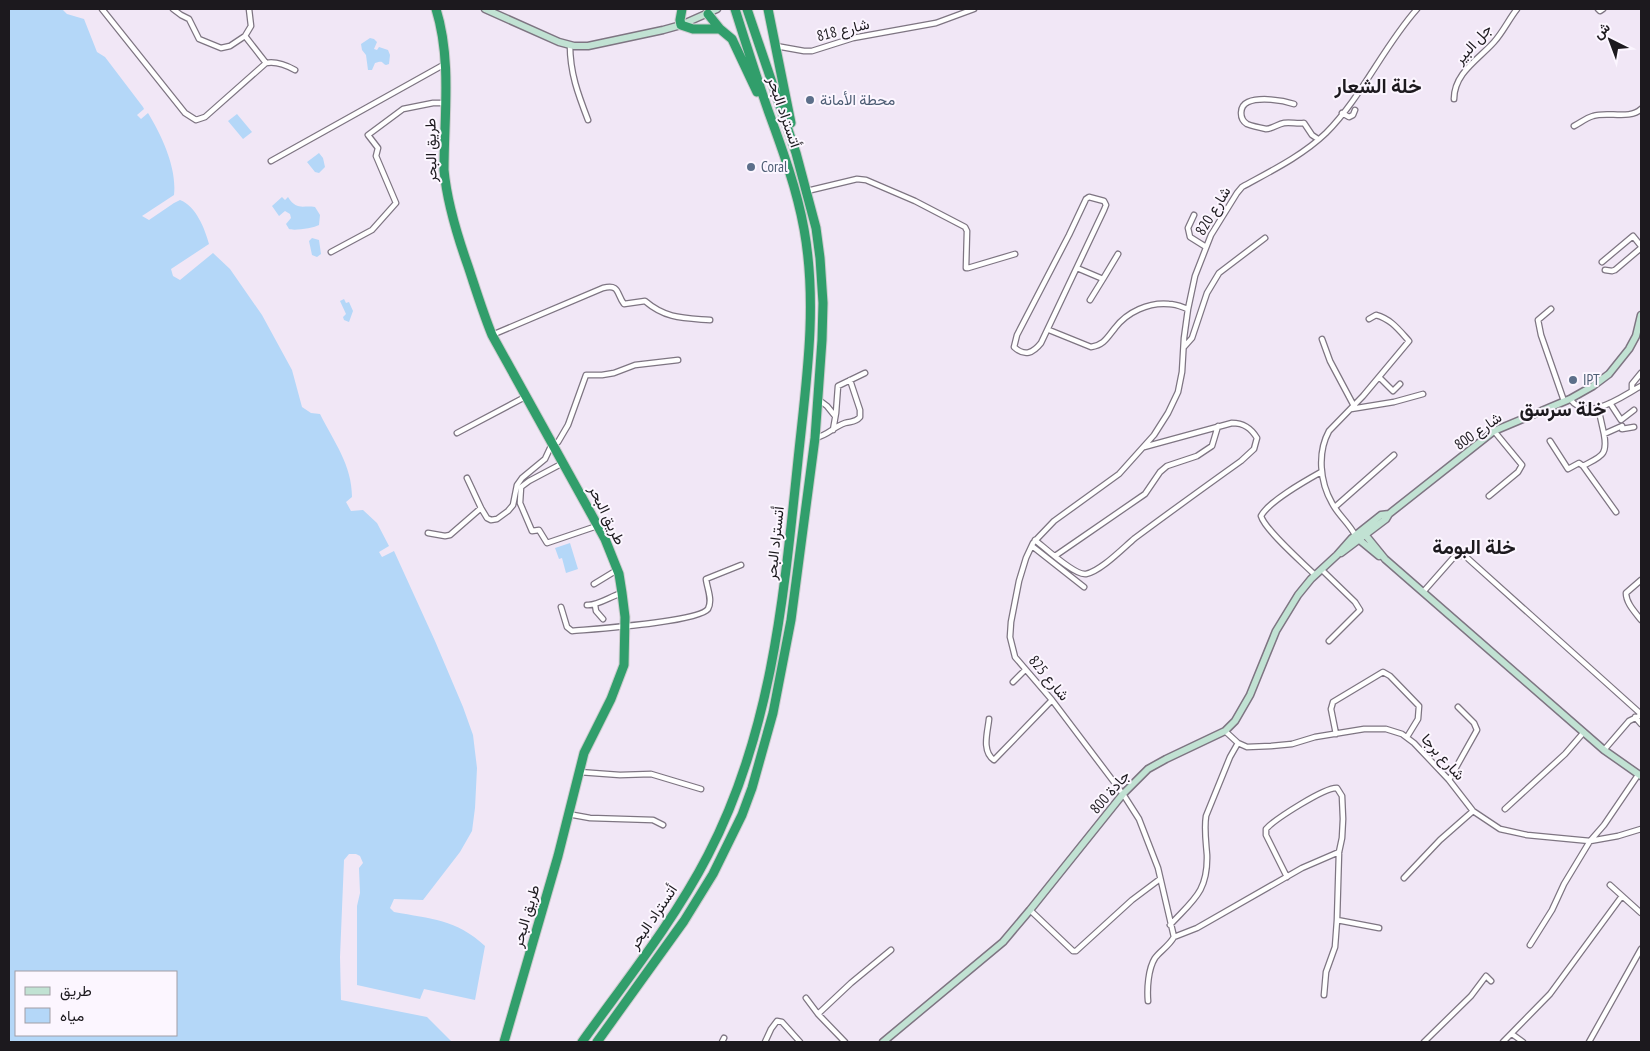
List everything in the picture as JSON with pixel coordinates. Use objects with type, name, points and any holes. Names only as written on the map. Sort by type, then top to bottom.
[{"type":"highway","name":"طريق البحر","points":[[436,9],[440,19],[446,63],[445,188],[456,230],[483,314],[492,335],[605,539],[617,570],[622,593],[625,625],[624,666],[611,698],[586,746],[555,865],[504,1042]]},
{"type":"highway","points":[[682,9],[681,25],[693,29],[720,29]]},
{"type":"highway","name":"أتستراد البحر","points":[[582,1042],[671,916],[708,856],[745,771],[762,713],[784,595],[809,356],[812,305],[804,231],[794,188],[778,134],[769,113],[735,9]]},
{"type":"highway","name":"أتستراد البحر","points":[[597,1042],[684,921],[713,874],[742,815],[752,788],[773,712],[791,620],[815,438],[822,340],[822,285],[816,228],[796,153],[746,9]]},
{"type":"highway","points":[[768,9],[796,153]]},
{"type":"highway","points":[[708,14],[720,29],[732,39],[769,113]]},
{"type":"main road","points":[[485,9],[559,42],[588,46],[681,25],[717,9]]},
{"type":"main road","name":"شارع 800","points":[[1337,555],[1381,515],[1389,514],[1494,431],[1567,400],[1593,386],[1609,374],[1630,349],[1636,336],[1641,315]]},
{"type":"main road","points":[[1363,533],[1385,559]]},
{"type":"main road","points":[[1357,538],[1424,591],[1604,750],[1640,776]]},
{"type":"main road","name":"جادة 800","points":[[882,1042],[1003,942],[1123,794],[1148,769],[1166,758],[1225,731],[1235,721],[1250,695],[1268,648],[1283,619],[1298,595],[1315,575],[1337,555]]},
{"type":"street","points":[[102,9],[185,113],[196,120],[205,117],[266,63],[273,62],[288,66],[294,70]]},
{"type":"street","points":[[173,9],[180,16],[189,19],[197,36],[204,42],[224,48],[245,36],[251,26],[249,9]]},
{"type":"street","name":"شارع 818","points":[[776,46],[812,51],[853,38],[936,22],[974,9]]},
{"type":"street","name":"شارع 820","points":[[1188,309],[1196,276],[1206,247],[1223,215],[1242,187],[1297,155],[1318,139],[1342,113],[1394,38],[1417,9]]},
{"type":"street","name":"جل البير","points":[[1454,99],[1454,91],[1462,74],[1496,40],[1517,9]]},
{"type":"street","points":[[1598,9],[1600,11],[1603,9]]},
{"type":"street","points":[[245,36],[266,63]]},
{"type":"street","points":[[570,45],[570,59],[578,96],[588,120]]},
{"type":"street","points":[[271,161],[446,63]]},
{"type":"street","points":[[1294,104],[1278,100],[1248,102],[1241,111],[1242,119],[1246,124],[1269,129],[1284,123],[1304,124],[1312,135],[1318,139]]},
{"type":"street","points":[[332,252],[372,230],[396,203],[376,156],[378,148],[368,135],[403,109],[433,103],[445,103]]},
{"type":"street","points":[[1574,126],[1593,116],[1639,112],[1641,109]]},
{"type":"street","points":[[1342,113],[1349,117],[1353,115],[1355,110]]},
{"type":"street","points":[[806,191],[856,179],[866,180],[915,201],[965,227],[967,231],[966,268],[1015,254]]},
{"type":"street","points":[[1089,197],[1100,198],[1105,203],[1104,210],[1077,268],[1042,343],[1031,352],[1023,354],[1014,347],[1017,335],[1070,235],[1086,199],[1089,197]]},
{"type":"street","points":[[1194,215],[1188,228],[1190,237],[1206,247]]},
{"type":"street","points":[[1602,262],[1634,236],[1641,247],[1612,272],[1605,270]]},
{"type":"street","points":[[1184,348],[1192,338],[1213,281],[1219,273],[1265,238]]},
{"type":"street","points":[[1090,300],[1118,254]]},
{"type":"street","points":[[1077,268],[1103,278]]},
{"type":"street","points":[[492,335],[550,309],[609,286],[616,288],[624,304],[645,301],[668,316],[710,320]]},
{"type":"street","points":[[1048,330],[1091,347],[1099,346],[1105,342],[1122,320],[1147,306],[1169,304],[1188,309]]},
{"type":"street","name":"شارع 825","points":[[1174,937],[1158,868],[1139,819],[1123,794],[1052,700],[1013,654],[1010,629],[1019,581],[1035,540],[1054,521],[1119,474],[1144,447],[1162,423],[1178,392],[1182,372],[1188,309]]},
{"type":"street","points":[[1551,309],[1538,320],[1540,334],[1567,400],[1581,408],[1598,407],[1610,403],[1641,386]]},
{"type":"street","points":[[1357,538],[1330,498],[1321,472],[1326,437],[1329,431],[1352,408],[1409,341],[1394,324],[1383,317],[1376,315],[1369,319]]},
{"type":"street","points":[[1322,339],[1352,408]]},
{"type":"street","points":[[467,478],[487,518],[491,520],[496,519],[513,505],[517,485],[545,459],[552,444],[558,442],[568,425],[586,375],[602,375],[614,373],[634,365],[678,360]]},
{"type":"street","points":[[833,430],[838,386],[865,373]]},
{"type":"street","points":[[1633,391],[1632,384],[1641,373]]},
{"type":"street","points":[[1379,377],[1393,391],[1400,384]]},
{"type":"street","points":[[815,438],[825,436],[844,424],[858,420],[860,417],[860,410],[850,380]]},
{"type":"street","points":[[1633,391],[1641,391]]},
{"type":"street","points":[[1352,408],[1394,402],[1423,394]]},
{"type":"street","points":[[457,433],[526,397]]},
{"type":"street","points":[[818,400],[828,406],[835,416]]},
{"type":"street","points":[[1610,403],[1621,420],[1622,429],[1634,427]]},
{"type":"street","points":[[1583,466],[1604,454],[1606,448],[1598,407]]},
{"type":"street","points":[[1621,420],[1634,410]]},
{"type":"street","points":[[1035,540],[1079,573],[1086,574],[1107,562],[1241,461],[1254,449],[1257,438],[1250,428],[1236,423],[1218,426],[1144,447]]},
{"type":"street","points":[[1055,556],[1145,494],[1160,472],[1167,466],[1197,456],[1212,446],[1218,426]]},
{"type":"street","points":[[1604,434],[1622,426]]},
{"type":"street","points":[[1489,496],[1518,472],[1522,465],[1494,431]]},
{"type":"street","points":[[1550,441],[1568,469],[1579,463],[1583,466],[1616,512]]},
{"type":"street","points":[[1335,507],[1394,455]]},
{"type":"street","points":[[564,462],[529,481],[522,487],[520,503],[532,531],[539,530],[547,543],[598,526]]},
{"type":"street","points":[[1315,575],[1264,522],[1261,516],[1265,510],[1300,484],[1321,472]]},
{"type":"street","points":[[428,533],[450,535],[481,508]]},
{"type":"street","points":[[1350,527],[1363,533]]},
{"type":"street","points":[[1032,546],[1084,587]]},
{"type":"street","points":[[1424,591],[1454,557],[1464,555],[1641,715],[1635,717],[1622,728],[1604,750]]},
{"type":"street","points":[[561,607],[567,627],[572,631],[647,624],[702,614],[709,607],[710,600],[706,579],[741,565]]},
{"type":"street","points":[[594,584],[617,570]]},
{"type":"street","points":[[1322,570],[1355,602],[1360,610],[1329,641]]},
{"type":"street","points":[[1641,580],[1626,595],[1641,620]]},
{"type":"street","points":[[587,605],[595,605],[607,598],[622,593]]},
{"type":"street","points":[[595,605],[596,611],[603,620]]},
{"type":"street","points":[[1013,682],[1025,670]]},
{"type":"street","points":[[1336,734],[1331,709],[1333,702],[1383,672],[1390,676],[1420,710],[1418,719],[1407,737]]},
{"type":"street","points":[[989,719],[986,750],[994,760],[1052,700]]},
{"type":"street","points":[[1450,780],[1477,730],[1474,723],[1458,708]]},
{"type":"street","points":[[1635,717],[1641,724]]},
{"type":"street","name":"شارع برجا","points":[[1238,743],[1247,747],[1259,748],[1292,744],[1315,737],[1375,728],[1386,729],[1407,737],[1450,780],[1474,811],[1500,829],[1527,836],[1590,841],[1618,836],[1641,829]]},
{"type":"street","points":[[1170,925],[1194,899],[1204,884],[1207,872],[1206,816],[1230,757],[1238,743],[1225,731]]},
{"type":"street","points":[[1505,809],[1518,795],[1550,768],[1584,732]]},
{"type":"street","points":[[579,772],[620,775],[651,774],[701,789]]},
{"type":"street","points":[[1530,945],[1552,910],[1564,884],[1590,841],[1640,776]]},
{"type":"street","points":[[1287,877],[1266,836],[1266,829],[1284,815],[1333,788],[1338,788],[1343,800],[1343,828],[1339,852],[1337,920],[1335,947],[1326,972],[1324,995]]},
{"type":"street","points":[[1404,878],[1440,840],[1474,811]]},
{"type":"street","points":[[568,814],[590,818],[653,820],[663,824]]},
{"type":"street","points":[[1148,1001],[1149,979],[1153,961],[1170,944],[1174,937],[1198,928],[1287,877],[1339,852]]},
{"type":"street","points":[[1030,910],[1073,951],[1076,951],[1132,900],[1160,879]]},
{"type":"street","points":[[1610,885],[1641,913]]},
{"type":"street","points":[[1503,1042],[1550,994],[1622,896]]},
{"type":"street","points":[[1337,920],[1379,928]]},
{"type":"street","points":[[1589,1042],[1641,949]]},
{"type":"street","points":[[818,1014],[890,950]]},
{"type":"street","points":[[1424,1042],[1471,996],[1486,976],[1491,981]]},
{"type":"street","points":[[806,998],[818,1014],[845,1042]]},
{"type":"street","points":[[765,1042],[771,1029],[777,1022],[782,1022],[800,1042]]},
{"type":"street","points":[[1512,1034],[1523,1042]]},
{"type":"water","points":[[9,9],[62,9],[67,14],[84,19],[97,52],[105,57],[143,107],[144,109],[137,115],[141,119],[148,113],[171,163],[174,195],[142,216],[149,220],[180,200],[191,207],[199,219],[209,244],[171,269],[173,276],[180,280],[213,253],[230,269],[262,315],[292,370],[302,407],[311,413],[320,414],[346,464],[352,497],[346,502],[351,511],[363,510],[377,523],[389,546],[379,552],[382,557],[394,551],[435,641],[473,735],[477,768],[472,831],[460,852],[423,900],[394,899],[390,908],[394,912],[453,925],[464,930],[485,946],[475,1000],[424,989],[420,999],[357,985],[357,906],[360,893],[359,868],[363,863],[360,856],[349,854],[344,860],[340,957],[341,1000],[427,1017],[452,1042],[9,1042]]},
{"type":"water","points":[[370,38],[377,42],[374,49],[377,50],[379,47],[388,50],[390,55],[389,64],[386,65],[378,62],[375,63],[372,70],[368,70],[366,55],[362,50],[361,44]]},
{"type":"water","points":[[237,114],[252,132],[243,139],[228,121]]},
{"type":"water","points":[[319,153],[323,158],[325,167],[319,173],[315,172],[307,162]]},
{"type":"water","points":[[282,197],[285,200],[288,197],[297,206],[315,207],[320,215],[319,225],[304,229],[289,229],[286,224],[291,218],[290,214],[285,211],[279,216],[272,206]]},
{"type":"water","points":[[312,238],[319,240],[321,254],[317,257],[312,255],[309,241]]},
{"type":"water","points":[[344,299],[346,303],[349,302],[353,311],[349,322],[344,320],[343,317],[346,314],[340,301]]},
{"type":"water","points":[[570,543],[578,569],[566,573],[562,558],[559,559],[555,548]]},
{"type":"place","name":"محطة الأمانة","points":[[810,100]]},
{"type":"place","name":"Coral","points":[[751,167]]},
{"type":"place","name":"IPT","points":[[1573,380]]},
{"type":"district","name":"خلة الشعار","points":[[1378,86]]},
{"type":"district","name":"خلة سرسق","points":[[1563,409]]},
{"type":"district","name":"خلة البومة","points":[[1474,547]]}]
